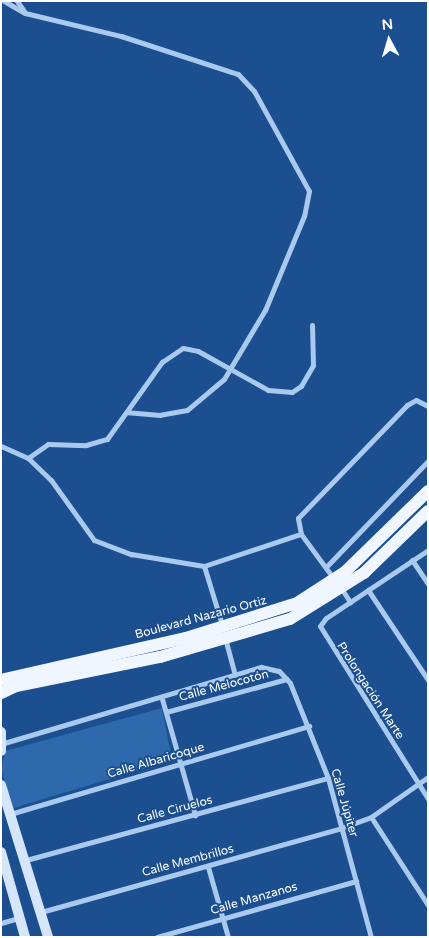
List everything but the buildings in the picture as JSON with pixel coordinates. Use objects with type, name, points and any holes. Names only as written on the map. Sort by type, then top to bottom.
[{"type":"main road","name":"Boulevard Nazario Ortiz","points":[[338,584],[428,491]]},
{"type":"main road","name":"Boulevard Nazario Ortiz","points":[[1,693],[16,686],[110,669],[224,634],[298,603],[338,584],[428,511]]},
{"type":"main road","name":"Boulevard Nazario Ortiz","points":[[1,680],[224,634]]},
{"type":"street","points":[[4,1],[25,13],[121,36],[238,74],[254,91],[305,178],[309,202],[290,254],[265,310],[213,391],[187,410],[160,415],[128,412]]},
{"type":"street","points":[[17,1],[25,13]]},
{"type":"street","points":[[28,458],[48,444],[86,445],[107,439],[162,362],[178,350],[198,351],[228,370],[268,390],[292,392],[301,386],[313,365],[312,326]]},
{"type":"street","points":[[428,406],[416,400],[406,405],[296,522],[301,534],[326,566],[350,602],[428,550]]},
{"type":"street","points":[[1,446],[28,458],[51,480],[94,540],[131,554],[204,566],[301,534]]},
{"type":"street","points":[[326,566],[428,461]]},
{"type":"street","points":[[412,560],[428,584]]},
{"type":"street","points":[[204,566],[235,675]]},
{"type":"street","points":[[368,590],[428,680]]},
{"type":"street","name":"Prolongación Marte","points":[[350,602],[326,618],[321,632],[428,799]]},
{"type":"street","points":[[1,732],[2,747],[261,667],[279,671],[287,679]]},
{"type":"street","name":"Calle Melocotón","points":[[166,712],[287,679]]},
{"type":"street","name":"Calle Júpiter","points":[[287,679],[309,726],[328,778],[371,937]]},
{"type":"street","points":[[162,699],[195,815]]},
{"type":"street","name":"Calle Albaricoque","points":[[9,814],[309,726]]},
{"type":"street","name":"Calle Membrillos","points":[[40,912],[208,867],[341,828],[371,817],[428,776]]},
{"type":"street","name":"Calle Ciruelos","points":[[26,860],[328,778]]},
{"type":"street","points":[[1,785],[9,814],[26,860],[48,937]]},
{"type":"street","points":[[371,817],[428,905]]},
{"type":"street","points":[[1,852],[3,868],[25,937]]},
{"type":"street","points":[[208,867],[228,937]]},
{"type":"street","name":"Calle Manzanos","points":[[157,937],[356,881]]},
{"type":"street","points":[[1,923],[19,918]]},
{"type":"shaded area","points":[[162,708],[172,760],[14,808],[1,770],[5,751]]}]
